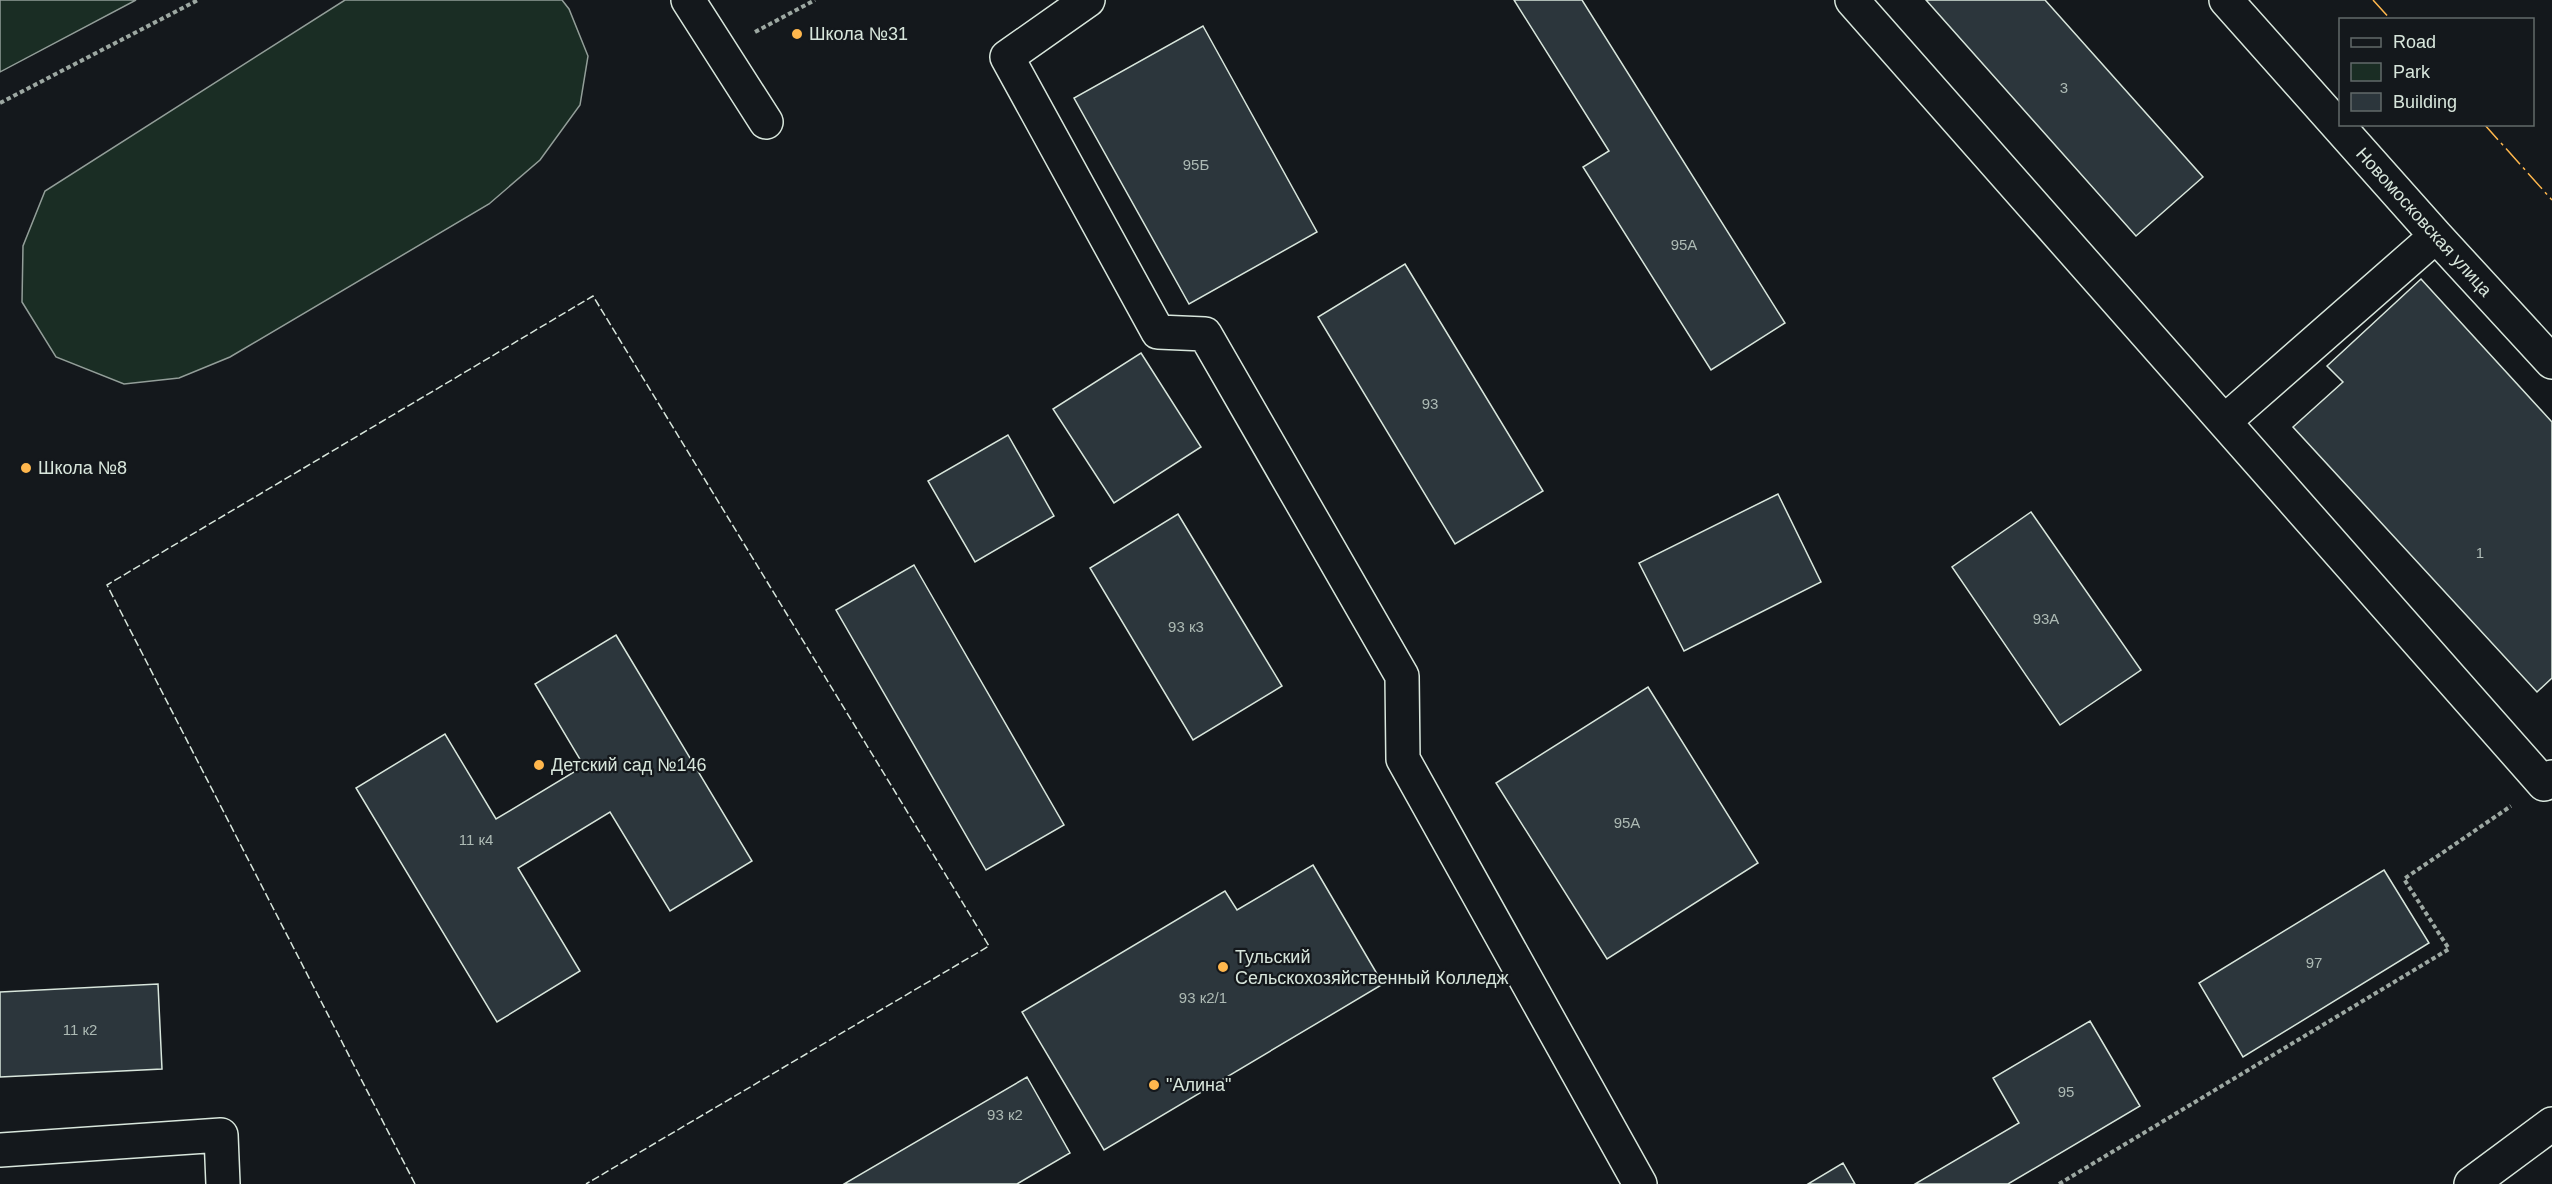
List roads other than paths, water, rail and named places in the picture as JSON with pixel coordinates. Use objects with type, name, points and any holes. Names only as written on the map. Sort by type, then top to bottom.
[{"type":"street","points":[[688,0],[766,122]]},
{"type":"street","points":[[1088,0],[1007,57],[1158,332],[1205,334],[1402,676],[1403,759],[1640,1184]]},
{"type":"street","points":[[1852,0],[2225,421],[2548,780]]},
{"type":"street","name":"Новомосковская улица","points":[[2226,0],[2436,236],[2552,362]]},
{"type":"street","points":[[2225,421],[2436,236]]},
{"type":"street","points":[[2471,1184],[2552,1124]]},
{"type":"street","points":[[0,1150],[221,1135],[223,1184]]},
{"type":"place","name":"Школа №31","points":[[797,34]]},
{"type":"place","name":"Школа №8","points":[[26,468]]},
{"type":"place","name":"Детский сад №146","points":[[539,765]]},
{"type":"place","name":"Тульский Сельскохозяйственный Колледж","points":[[1223,967]]},
{"type":"place","name":"\"Алина\"","points":[[1154,1085]]}]
